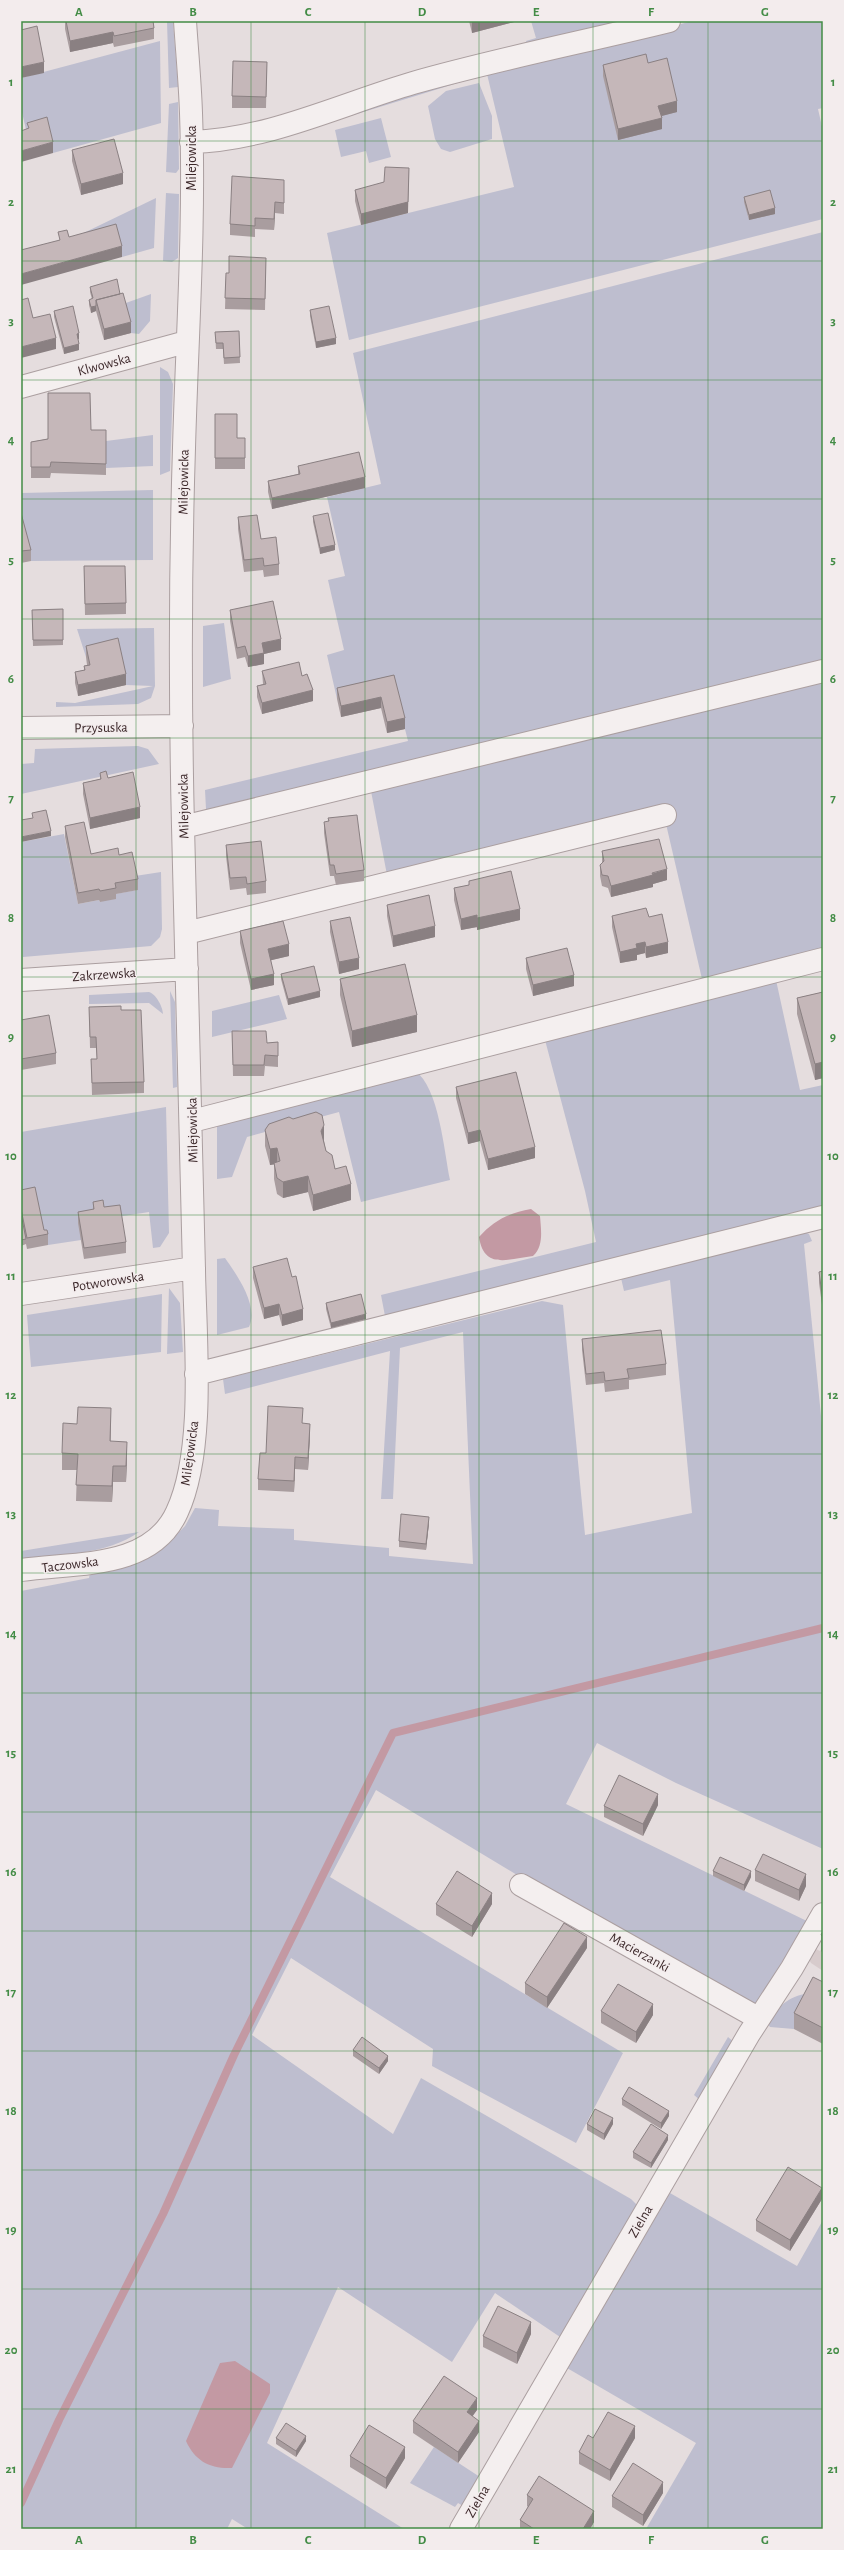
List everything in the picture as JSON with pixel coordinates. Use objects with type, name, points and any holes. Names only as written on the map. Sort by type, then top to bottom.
[{"type":"street","name":"Milejowicka","points":[[119,1557],[137,1552],[152,1543],[168,1528],[179,1508],[186,1484],[192,1451],[196,1374],[192,1121],[183,827],[182,726],[186,342],[192,142],[185,21]]},
{"type":"street","points":[[192,142],[221,140],[272,128],[413,83],[669,21]]},
{"type":"street","name":"Klwowska","points":[[21,387],[186,342]]},
{"type":"street","points":[[183,827],[823,671]]},
{"type":"street","name":"Przysuska","points":[[21,728],[182,726]]},
{"type":"street","points":[[186,933],[665,815]]},
{"type":"street","points":[[192,1121],[823,959]]},
{"type":"street","name":"Zakrzewska","points":[[21,980],[187,969]]},
{"type":"street","points":[[196,1374],[823,1217]]},
{"type":"street","name":"Potworowska","points":[[21,1294],[194,1268]]},
{"type":"street","name":"Taczowska","points":[[21,1570],[119,1557]]},
{"type":"street","name":"Macierzanki","points":[[521,1885],[758,2018]]},
{"type":"street","name":"Zielna","points":[[461,2529],[758,2018],[792,1968],[823,1914]]},
{"type":"shaded area","points":[[167,21],[173,21],[178,87],[169,88]]},
{"type":"shaded area","points":[[531,21],[634,21],[528,48],[526,41],[536,38]]},
{"type":"shaded area","points":[[692,21],[823,21],[823,108],[818,109],[823,131],[823,219],[349,340],[327,233],[514,187],[487,74],[334,121],[332,117],[392,96],[575,53]]},
{"type":"shaded area","points":[[160,41],[161,123],[53,153],[47,129],[27,134],[21,108],[21,78]]},
{"type":"shaded area","points":[[479,83],[492,116],[492,139],[450,152],[441,149],[435,139],[428,106],[446,91]]},
{"type":"shaded area","points":[[178,102],[179,169],[176,173],[166,172],[169,104]]},
{"type":"shaded area","points":[[381,118],[391,157],[369,163],[366,151],[341,157],[335,130]]},
{"type":"shaded area","points":[[166,193],[179,194],[178,258],[172,262],[163,261]]},
{"type":"shaded area","points":[[156,198],[154,248],[122,257],[116,235],[67,241]]},
{"type":"shaded area","points":[[823,232],[823,661],[215,810],[206,809],[205,790],[408,741],[394,686],[337,699],[327,655],[344,650],[328,580],[345,576],[327,497],[381,484],[353,353]]},
{"type":"shaded area","points":[[151,294],[150,321],[139,334],[131,333],[123,304]]},
{"type":"shaded area","points":[[160,367],[168,372],[173,384],[170,471],[160,475]]},
{"type":"shaded area","points":[[153,435],[153,466],[106,468],[106,441]]},
{"type":"shaded area","points":[[153,490],[153,560],[31,561],[21,524],[21,493]]},
{"type":"shaded area","points":[[224,623],[231,679],[203,687],[203,626]]},
{"type":"shaded area","points":[[154,628],[155,686],[151,698],[138,704],[56,707],[56,702],[75,703],[153,686],[126,685],[118,649],[86,657],[77,629]]},
{"type":"shaded area","points":[[823,680],[823,949],[702,979],[666,824],[387,875],[371,791]]},
{"type":"shaded area","points":[[138,746],[148,749],[159,764],[21,794],[21,764],[34,763],[35,749]]},
{"type":"shaded area","points":[[64,834],[78,904],[99,900],[100,902],[115,894],[137,890],[135,876],[161,872],[162,929],[160,937],[151,946],[23,957],[21,842]]},
{"type":"shaded area","points":[[776,980],[800,1090],[823,1085],[823,1207],[385,1316],[381,1295],[596,1242],[585,1191],[545,1040]]},
{"type":"shaded area","points":[[170,991],[175,1002],[177,1087],[173,1088]]},
{"type":"shaded area","points":[[152,993],[159,1001],[163,1014],[149,1003],[89,1004],[89,995]]},
{"type":"shaded area","points":[[279,995],[287,1019],[212,1037],[212,1011]]},
{"type":"shaded area","points":[[415,1071],[423,1079],[430,1091],[435,1105],[443,1137],[450,1180],[361,1202],[339,1112],[247,1137],[232,1177],[217,1179],[217,1121]]},
{"type":"shaded area","points":[[166,1107],[169,1233],[160,1247],[153,1248],[149,1212],[104,1219],[81,1240],[48,1245],[21,1201],[21,1132]]},
{"type":"shaded area","points":[[531,1209],[540,1216],[541,1232],[539,1248],[533,1256],[498,1260],[486,1254],[479,1237],[490,1226],[509,1215]]},
{"type":"shaded area","points":[[802,1231],[809,1234],[812,1241],[804,1244],[823,1436],[823,1849],[676,1783],[597,1743],[566,1804],[811,1923],[758,2008],[532,1884],[376,1790],[330,1877],[623,2053],[576,2143],[432,2066],[433,2049],[291,1958],[252,2035],[393,2134],[421,2078],[631,2199],[639,2207],[563,2339],[495,2293],[452,2362],[338,2287],[267,2443],[404,2529],[248,2529],[232,2519],[227,2529],[21,2529],[21,1591],[89,1578],[90,1573],[172,1539],[185,1526],[195,1508],[219,1510],[218,1526],[294,1529],[294,1540],[389,1548],[389,1556],[473,1564],[463,1332],[400,1348],[393,1499],[381,1499],[390,1351],[225,1394],[223,1379],[542,1301],[563,1305],[585,1535],[692,1513],[670,1280],[624,1291],[621,1278]]},
{"type":"shaded area","points":[[225,1258],[241,1282],[249,1300],[251,1319],[249,1327],[217,1335],[217,1259]]},
{"type":"shaded area","points":[[169,1288],[180,1303],[183,1352],[167,1354]]},
{"type":"shaded area","points":[[162,1294],[161,1352],[31,1367],[27,1315]]},
{"type":"shaded area","points":[[139,1532],[126,1540],[98,1549],[67,1555],[21,1560],[21,1551]]},
{"type":"shaded area","points":[[823,1947],[823,1971],[811,1963],[808,1958],[814,1948],[820,1951]]},
{"type":"shaded area","points":[[813,1993],[794,2029],[770,2027],[766,2021],[786,2001],[798,1996]]},
{"type":"shaded area","points":[[728,2037],[735,2043],[701,2101],[694,2095]]},
{"type":"shaded area","points":[[670,2193],[797,2266],[823,2220],[823,2529],[646,2529],[696,2443],[567,2368]]},
{"type":"shaded area","points":[[235,2361],[270,2384],[270,2393],[232,2468],[224,2468],[210,2465],[199,2459],[186,2441],[220,2363]]},
{"type":"shaded area","points":[[434,2447],[480,2477],[463,2506],[458,2503],[455,2507],[410,2483]]},
{"type":"building","points":[[66,21],[153,21],[154,28],[114,36],[113,32],[70,41]]},
{"type":"building","points":[[37,26],[44,62],[21,67],[21,30]]},
{"type":"building","points":[[646,54],[648,63],[667,58],[677,101],[658,106],[662,118],[618,129],[603,65]]},
{"type":"building","points":[[233,61],[267,62],[266,97],[232,96]]},
{"type":"building","points":[[47,117],[53,142],[21,151],[21,131],[29,128],[27,123]]},
{"type":"building","points":[[114,139],[123,173],[81,184],[72,150]]},
{"type":"building","points":[[385,167],[409,168],[408,202],[361,214],[355,190],[384,182]]},
{"type":"building","points":[[232,176],[284,180],[284,203],[275,202],[274,219],[255,218],[255,226],[230,224]]},
{"type":"building","points":[[770,190],[775,208],[749,215],[744,197]]},
{"type":"building","points":[[116,224],[122,246],[21,274],[21,250],[60,240],[58,232],[67,230],[69,237]]},
{"type":"building","points":[[229,256],[266,258],[265,299],[225,298],[226,273],[229,273]]},
{"type":"building","points":[[117,279],[120,294],[96,300],[96,306],[91,307],[89,300],[93,298],[90,287]]},
{"type":"building","points":[[123,293],[131,322],[104,329],[96,300]]},
{"type":"building","points":[[28,298],[33,318],[50,314],[56,338],[21,347],[21,300]]},
{"type":"building","points":[[73,306],[79,333],[77,334],[79,344],[64,348],[54,311]]},
{"type":"building","points":[[329,306],[336,338],[316,342],[310,310]]},
{"type":"building","points":[[239,331],[240,357],[224,358],[223,343],[216,343],[215,332]]},
{"type":"building","points":[[48,393],[90,393],[91,430],[106,430],[106,464],[51,462],[50,467],[31,467],[31,442],[48,439]]},
{"type":"building","points":[[215,414],[237,414],[237,438],[245,438],[245,458],[215,458]]},
{"type":"building","points":[[359,452],[365,477],[272,498],[268,481],[300,474],[298,466]]},
{"type":"building","points":[[21,513],[31,550],[21,551]]},
{"type":"building","points":[[328,513],[335,545],[320,548],[313,516]]},
{"type":"building","points":[[257,515],[261,539],[276,537],[279,564],[264,566],[263,558],[244,560],[238,517]]},
{"type":"building","points":[[84,566],[125,566],[126,603],[85,604]]},
{"type":"building","points":[[273,601],[281,639],[262,643],[264,653],[248,656],[245,646],[237,648],[230,610]]},
{"type":"building","points":[[63,609],[63,640],[33,640],[32,610]]},
{"type":"building","points":[[118,638],[126,674],[78,685],[75,672],[85,670],[84,666],[90,665],[86,646]]},
{"type":"building","points":[[299,662],[302,676],[307,674],[313,690],[262,703],[257,686],[266,684],[262,671]]},
{"type":"building","points":[[394,675],[405,718],[387,722],[381,697],[341,706],[337,688]]},
{"type":"building","points":[[106,771],[108,778],[133,772],[140,807],[90,818],[83,783],[101,779],[100,773]]},
{"type":"building","points":[[46,810],[51,831],[21,837],[21,820],[33,818],[32,813]]},
{"type":"building","points":[[357,815],[364,870],[336,874],[334,865],[330,865],[324,822],[329,821],[328,818]]},
{"type":"building","points":[[84,822],[91,854],[118,848],[119,855],[132,852],[138,879],[115,883],[116,888],[100,891],[99,889],[78,893],[65,826]]},
{"type":"building","points":[[659,839],[667,869],[652,873],[653,875],[611,886],[608,876],[602,875],[600,865],[604,861],[602,851]]},
{"type":"building","points":[[261,841],[266,881],[247,884],[246,877],[230,878],[226,845]]},
{"type":"building","points":[[511,871],[520,909],[477,918],[477,915],[461,919],[454,888],[469,885],[469,881]]},
{"type":"building","points":[[429,895],[435,926],[393,936],[387,905]]},
{"type":"building","points":[[646,908],[649,917],[662,914],[668,942],[646,947],[645,942],[636,944],[637,948],[620,952],[612,916]]},
{"type":"building","points":[[350,917],[359,958],[339,962],[330,921]]},
{"type":"building","points":[[283,921],[289,944],[268,949],[274,974],[251,979],[240,931]]},
{"type":"building","points":[[567,948],[574,975],[533,985],[526,958]]},
{"type":"building","points":[[405,964],[417,1015],[352,1031],[340,979]]},
{"type":"building","points":[[314,966],[320,991],[288,999],[281,974]]},
{"type":"building","points":[[823,992],[823,1062],[815,1064],[797,998]]},
{"type":"building","points":[[121,1006],[121,1010],[141,1010],[144,1082],[92,1083],[91,1059],[97,1059],[96,1037],[90,1037],[89,1007]]},
{"type":"building","points":[[49,1015],[56,1053],[21,1059],[21,1020]]},
{"type":"building","points":[[232,1031],[266,1031],[267,1043],[278,1042],[278,1056],[265,1055],[264,1065],[233,1065]]},
{"type":"building","points":[[516,1072],[535,1147],[488,1159],[480,1130],[468,1133],[456,1087]]},
{"type":"building","points":[[316,1112],[322,1115],[324,1125],[321,1131],[326,1151],[332,1155],[335,1169],[346,1166],[351,1184],[313,1195],[308,1176],[283,1182],[277,1178],[274,1163],[280,1161],[277,1148],[270,1149],[265,1130],[269,1124],[289,1117],[293,1119]]},
{"type":"building","points":[[35,1187],[44,1230],[47,1230],[48,1234],[27,1238],[21,1209],[21,1190]]},
{"type":"building","points":[[103,1200],[104,1207],[120,1205],[126,1242],[84,1248],[78,1212],[94,1209],[93,1202]]},
{"type":"building","points":[[21,1214],[26,1239],[21,1240]]},
{"type":"building","points":[[287,1258],[292,1277],[296,1276],[303,1309],[282,1315],[279,1304],[264,1308],[253,1267]]},
{"type":"building","points":[[823,1271],[823,1301],[819,1272]]},
{"type":"building","points":[[361,1294],[366,1314],[331,1323],[326,1303]]},
{"type":"building","points":[[661,1330],[666,1364],[627,1369],[629,1378],[605,1381],[604,1372],[586,1374],[582,1339]]},
{"type":"building","points":[[268,1406],[303,1408],[302,1423],[310,1424],[308,1458],[295,1457],[294,1481],[258,1479],[260,1453],[266,1453]]},
{"type":"building","points":[[78,1407],[111,1408],[110,1441],[127,1442],[126,1466],[113,1466],[112,1486],[76,1485],[78,1454],[62,1453],[63,1423],[77,1424]]},
{"type":"building","points":[[401,1514],[429,1517],[426,1544],[399,1541]]},
{"type":"building","points":[[619,1775],[658,1794],[643,1824],[604,1806]]},
{"type":"building","points":[[763,1854],[806,1874],[799,1890],[755,1870]]},
{"type":"building","points":[[720,1857],[751,1871],[744,1885],[713,1871]]},
{"type":"building","points":[[457,1871],[492,1893],[472,1926],[436,1904]]},
{"type":"building","points":[[564,1923],[587,1937],[547,1997],[525,1983]]},
{"type":"building","points":[[813,1977],[823,1982],[823,2028],[794,2013]]},
{"type":"building","points":[[618,1984],[653,2004],[636,2032],[601,2011]]},
{"type":"building","points":[[362,2037],[388,2056],[379,2068],[353,2050]]},
{"type":"building","points":[[629,2087],[669,2111],[661,2123],[622,2099]]},
{"type":"building","points":[[595,2109],[613,2118],[604,2134],[587,2124]]},
{"type":"building","points":[[651,2124],[668,2135],[651,2163],[633,2152]]},
{"type":"building","points":[[788,2167],[822,2188],[790,2240],[756,2220]]},
{"type":"building","points":[[498,2306],[531,2322],[517,2353],[483,2336]]},
{"type":"building","points":[[444,2376],[477,2398],[467,2412],[479,2421],[458,2452],[413,2421]]},
{"type":"building","points":[[608,2412],[635,2426],[610,2470],[579,2452],[588,2435],[593,2438]]},
{"type":"building","points":[[286,2423],[306,2436],[296,2451],[276,2438]]},
{"type":"building","points":[[369,2425],[405,2447],[386,2478],[350,2456]]},
{"type":"building","points":[[633,2463],[663,2482],[643,2515],[612,2496]]},
{"type":"building","points":[[539,2476],[594,2511],[583,2529],[534,2529],[520,2520],[533,2499],[527,2495]]},
{"type":"waterway","points":[[21,2503],[59,2420],[163,2214],[234,2055],[393,1733],[823,1628]]}]
